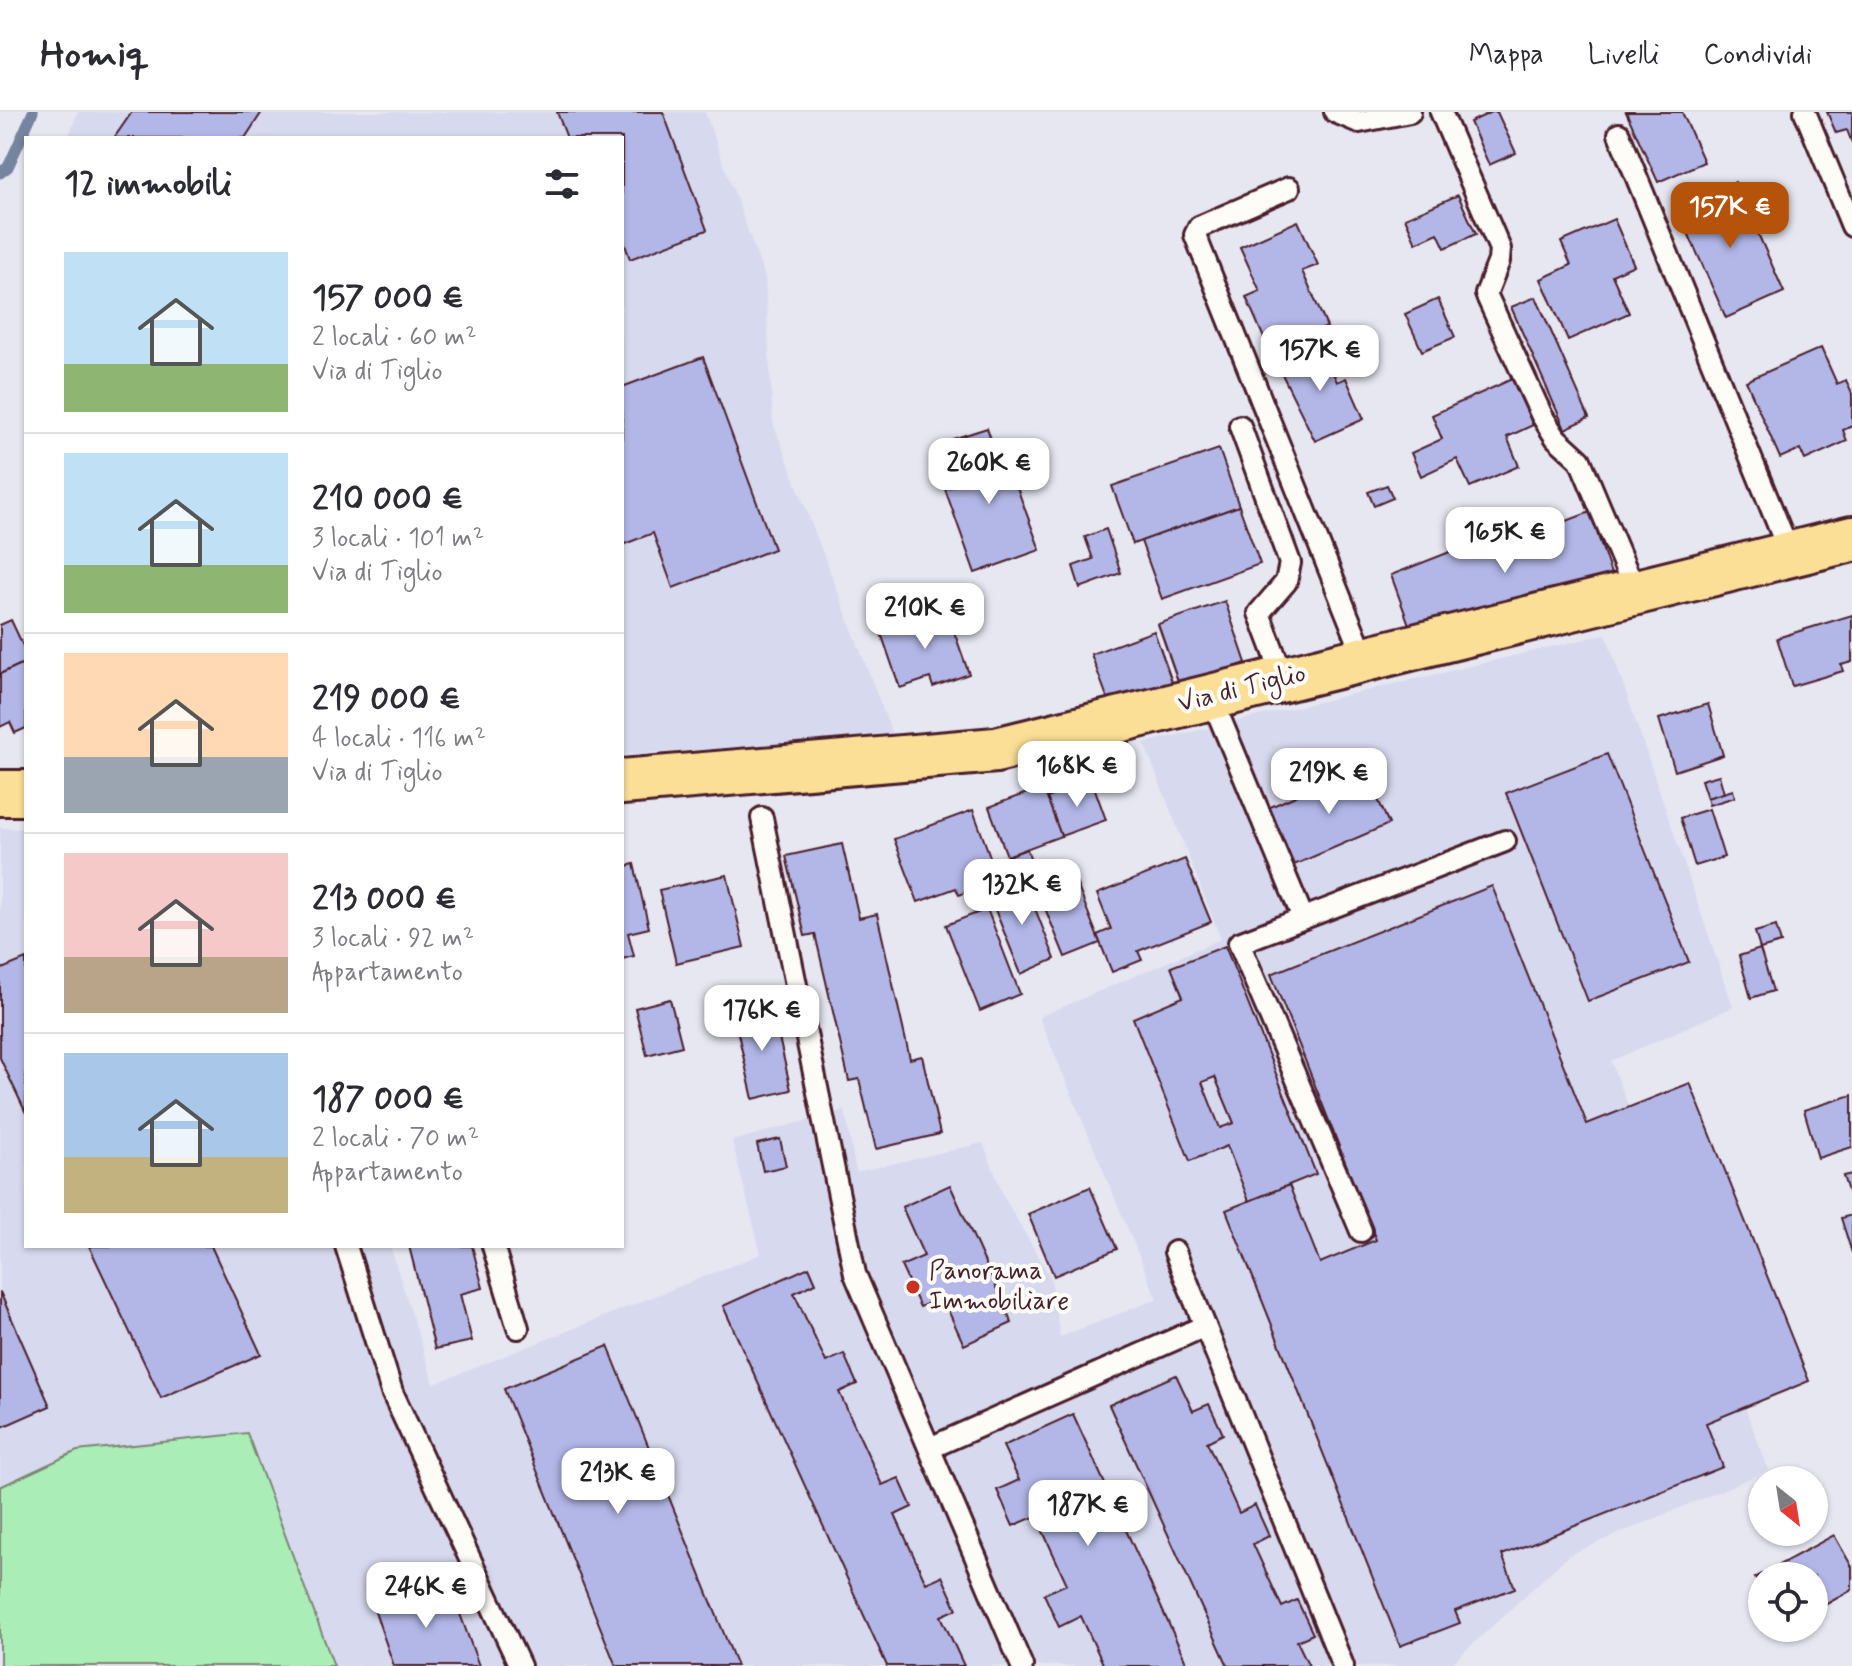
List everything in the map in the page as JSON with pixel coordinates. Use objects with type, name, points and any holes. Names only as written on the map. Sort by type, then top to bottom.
[{"type":"main road","name":"Via di Tiglio","points":[[624,782],[996,750],[1852,539]]},
{"type":"main road","points":[[0,793],[24,793]]},
{"type":"lane","points":[[1335,112],[1359,122],[1410,112]]},
{"type":"lane","points":[[1441,112],[1500,249],[1499,261],[1486,294],[1542,416],[1556,438],[1580,460],[1636,593]]},
{"type":"lane","points":[[1805,112],[1852,226]]},
{"type":"lane","points":[[1619,134],[1790,554]]},
{"type":"lane","points":[[1289,188],[1199,227],[1195,235],[1365,659]]},
{"type":"lane","points":[[1240,426],[1290,563],[1286,582],[1259,613],[1284,679]]},
{"type":"lane","points":[[1211,697],[1303,918]]},
{"type":"lane","points":[[762,818],[855,1274],[1022,1666]]},
{"type":"lane","points":[[1361,1231],[1239,943],[1505,841]]},
{"type":"lane","points":[[347,1248],[392,1392],[520,1666]]},
{"type":"lane","points":[[494,1248],[518,1328]]},
{"type":"lane","points":[[1175,1252],[1343,1666]]},
{"type":"lane","points":[[930,1448],[1205,1326]]},
{"type":"shaded area","points":[[78,112],[705,112],[765,278],[773,423],[893,736],[624,755],[624,136],[69,136]]},
{"type":"shaded area","points":[[1606,634],[1733,1007],[1611,1061],[1767,1466],[1748,1466],[1748,1479],[1569,1555],[1449,1666],[334,1666],[247,1433],[0,1487],[0,828],[24,829],[24,1248],[391,1248],[434,1384],[761,1254],[732,1141],[845,1110],[856,1172],[983,1143],[1005,1199],[1051,1278],[1060,1337],[1157,1299],[1039,1017],[1221,939],[1144,743]]},
{"type":"green space","points":[[247,1433],[334,1666],[0,1666],[0,1487],[77,1451]]},
{"type":"building","points":[[132,112],[262,112],[246,136],[115,136]]},
{"type":"building","points":[[557,112],[663,112],[707,230],[630,259],[624,242],[624,136],[566,136]]},
{"type":"building","points":[[1497,112],[1516,153],[1489,165],[1470,122]]},
{"type":"building","points":[[1626,112],[1682,112],[1704,162],[1658,182]]},
{"type":"building","points":[[1827,112],[1852,112],[1852,143],[1847,130],[1836,133]]},
{"type":"building","points":[[1735,182],[1784,292],[1726,318],[1677,208]]},
{"type":"building","points":[[1458,195],[1476,234],[1445,248],[1438,233],[1416,243],[1405,218]]},
{"type":"building","points":[[1614,219],[1634,265],[1612,275],[1629,313],[1568,340],[1541,279],[1571,265],[1561,242]]},
{"type":"building","points":[[1298,221],[1318,265],[1302,271],[1327,327],[1270,352],[1246,297],[1260,291],[1240,247]]},
{"type":"building","points":[[1536,297],[1589,418],[1565,429],[1511,307]]},
{"type":"building","points":[[1438,299],[1455,337],[1422,351],[1405,314]]},
{"type":"building","points":[[1320,343],[1337,382],[1346,378],[1364,419],[1315,441],[1276,362]]},
{"type":"building","points":[[1821,348],[1837,384],[1846,380],[1852,394],[1852,426],[1843,430],[1847,441],[1805,460],[1800,449],[1780,458],[1746,381]]},
{"type":"building","points":[[703,357],[774,549],[673,588],[653,533],[624,544],[624,386]]},
{"type":"building","points":[[1512,379],[1533,425],[1507,437],[1519,466],[1470,487],[1457,459],[1421,476],[1411,453],[1442,439],[1432,415]]},
{"type":"building","points":[[987,428],[1002,469],[1009,466],[1040,550],[975,573],[945,489],[968,480],[953,439]]},
{"type":"building","points":[[1219,449],[1239,506],[1133,544],[1112,486]]},
{"type":"building","points":[[1387,485],[1393,498],[1374,506],[1368,492]]},
{"type":"building","points":[[1239,506],[1260,564],[1162,599],[1141,541]]},
{"type":"building","points":[[1590,512],[1615,586],[1411,630],[1391,575],[1488,537],[1488,551]]},
{"type":"building","points":[[1106,529],[1121,573],[1080,588],[1073,566],[1093,559],[1085,537]]},
{"type":"building","points":[[1225,601],[1246,663],[1180,687],[1158,624]]},
{"type":"building","points":[[946,609],[969,674],[933,687],[930,678],[900,688],[881,633]]},
{"type":"building","points":[[1852,615],[1852,662],[1841,665],[1843,671],[1792,686],[1777,638]]},
{"type":"building","points":[[11,620],[24,648],[24,663],[0,674],[0,625]]},
{"type":"building","points":[[1154,631],[1172,682],[1110,705],[1091,654]]},
{"type":"building","points":[[24,663],[24,729],[15,733],[10,722],[0,727],[0,674]]},
{"type":"building","points":[[1708,704],[1723,755],[1675,771],[1659,719]]},
{"type":"building","points":[[1607,754],[1689,962],[1588,1001],[1506,793]]},
{"type":"building","points":[[1363,766],[1389,824],[1294,865],[1268,808]]},
{"type":"building","points":[[1719,775],[1724,793],[1707,798],[1701,780]]},
{"type":"building","points":[[1092,781],[1106,820],[1061,836],[1047,798]]},
{"type":"building","points":[[1043,787],[1061,836],[1007,856],[989,807]]},
{"type":"building","points":[[1733,790],[1735,797],[1709,805],[1707,798]]},
{"type":"building","points":[[1709,809],[1724,857],[1695,866],[1680,818]]},
{"type":"building","points":[[973,810],[996,873],[986,877],[988,884],[959,895],[956,888],[918,902],[894,839]]},
{"type":"building","points":[[842,844],[859,918],[877,914],[910,1059],[922,1056],[940,1134],[876,1149],[859,1079],[849,1081],[815,934],[805,936],[786,856]]},
{"type":"building","points":[[1027,849],[1037,877],[1005,889],[995,861]]},
{"type":"building","points":[[1185,859],[1211,922],[1138,951],[1142,960],[1112,972],[1097,935],[1111,929],[1097,894]]},
{"type":"building","points":[[634,864],[649,928],[628,933],[634,956],[624,958],[624,866]]},
{"type":"building","points":[[727,875],[744,947],[676,963],[659,890]]},
{"type":"building","points":[[1024,881],[1055,959],[1021,974],[989,895]]},
{"type":"building","points":[[1076,882],[1100,943],[1065,957],[1040,896]]},
{"type":"building","points":[[1492,886],[1587,1124],[1690,1083],[1809,1381],[1706,1423],[1723,1467],[1502,1555],[1515,1588],[1455,1611],[1460,1623],[1400,1646],[1226,1210],[1289,1185],[1320,1263],[1376,1240],[1271,974]]},
{"type":"building","points":[[987,909],[1020,994],[980,1011],[946,925]]},
{"type":"building","points":[[1776,926],[1781,943],[1760,949],[1755,932]]},
{"type":"building","points":[[1225,946],[1316,1174],[1249,1201],[1227,1146],[1190,1161],[1133,1018],[1183,997],[1171,967]],"holes":[[[1215,1077],[1234,1123],[1220,1128],[1202,1082]]]},
{"type":"building","points":[[1760,949],[1773,991],[1751,998],[1739,956]]},
{"type":"building","points":[[24,960],[24,1109],[0,1058],[0,964],[2,969]]},
{"type":"building","points":[[670,999],[682,1046],[647,1055],[635,1008]]},
{"type":"building","points":[[772,1007],[791,1090],[753,1099],[734,1016]]},
{"type":"building","points":[[1852,1095],[1852,1147],[1818,1158],[1804,1110]]},
{"type":"building","points":[[780,1139],[786,1166],[763,1171],[757,1144]]},
{"type":"building","points":[[1852,1174],[1852,1204],[1843,1176]]},
{"type":"building","points":[[950,1185],[1012,1323],[964,1345],[942,1297],[920,1307],[901,1266],[924,1256],[902,1207]]},
{"type":"building","points":[[1090,1187],[1117,1249],[1054,1276],[1028,1214]]},
{"type":"building","points":[[1852,1215],[1852,1253],[1841,1218]]},
{"type":"building","points":[[90,1248],[212,1248],[261,1354],[161,1398]]},
{"type":"building","points":[[410,1248],[473,1248],[483,1288],[460,1294],[472,1341],[435,1349]]},
{"type":"building","points":[[809,1267],[816,1283],[794,1293],[826,1362],[844,1354],[857,1384],[839,1392],[882,1485],[899,1478],[912,1507],[895,1515],[926,1583],[942,1576],[957,1609],[941,1616],[964,1666],[887,1666],[723,1306]]},
{"type":"building","points":[[0,1292],[50,1406],[0,1428]]},
{"type":"building","points":[[608,1346],[737,1666],[616,1666],[504,1389]]},
{"type":"building","points":[[1176,1375],[1193,1411],[1209,1404],[1223,1434],[1207,1442],[1239,1513],[1255,1505],[1269,1536],[1253,1544],[1282,1607],[1297,1600],[1313,1634],[1297,1641],[1309,1666],[1228,1666],[1109,1405]]},
{"type":"building","points":[[1073,1414],[1188,1666],[1104,1666],[1081,1616],[1059,1627],[1044,1594],[1067,1584],[1036,1516],[1013,1526],[997,1490],[1019,1480],[1003,1446]]},
{"type":"building","points":[[1834,1535],[1852,1567],[1852,1590],[1828,1603],[1828,1562],[1784,1562],[1814,1546],[1828,1546],[1828,1538]]},
{"type":"building","points":[[448,1581],[479,1666],[394,1666],[374,1609]]},
{"type":"waterway","points":[[0,173],[8,167],[33,112]]},
{"type":"place","name":"Panorama Immobiliare","points":[[913,1287]]}]
